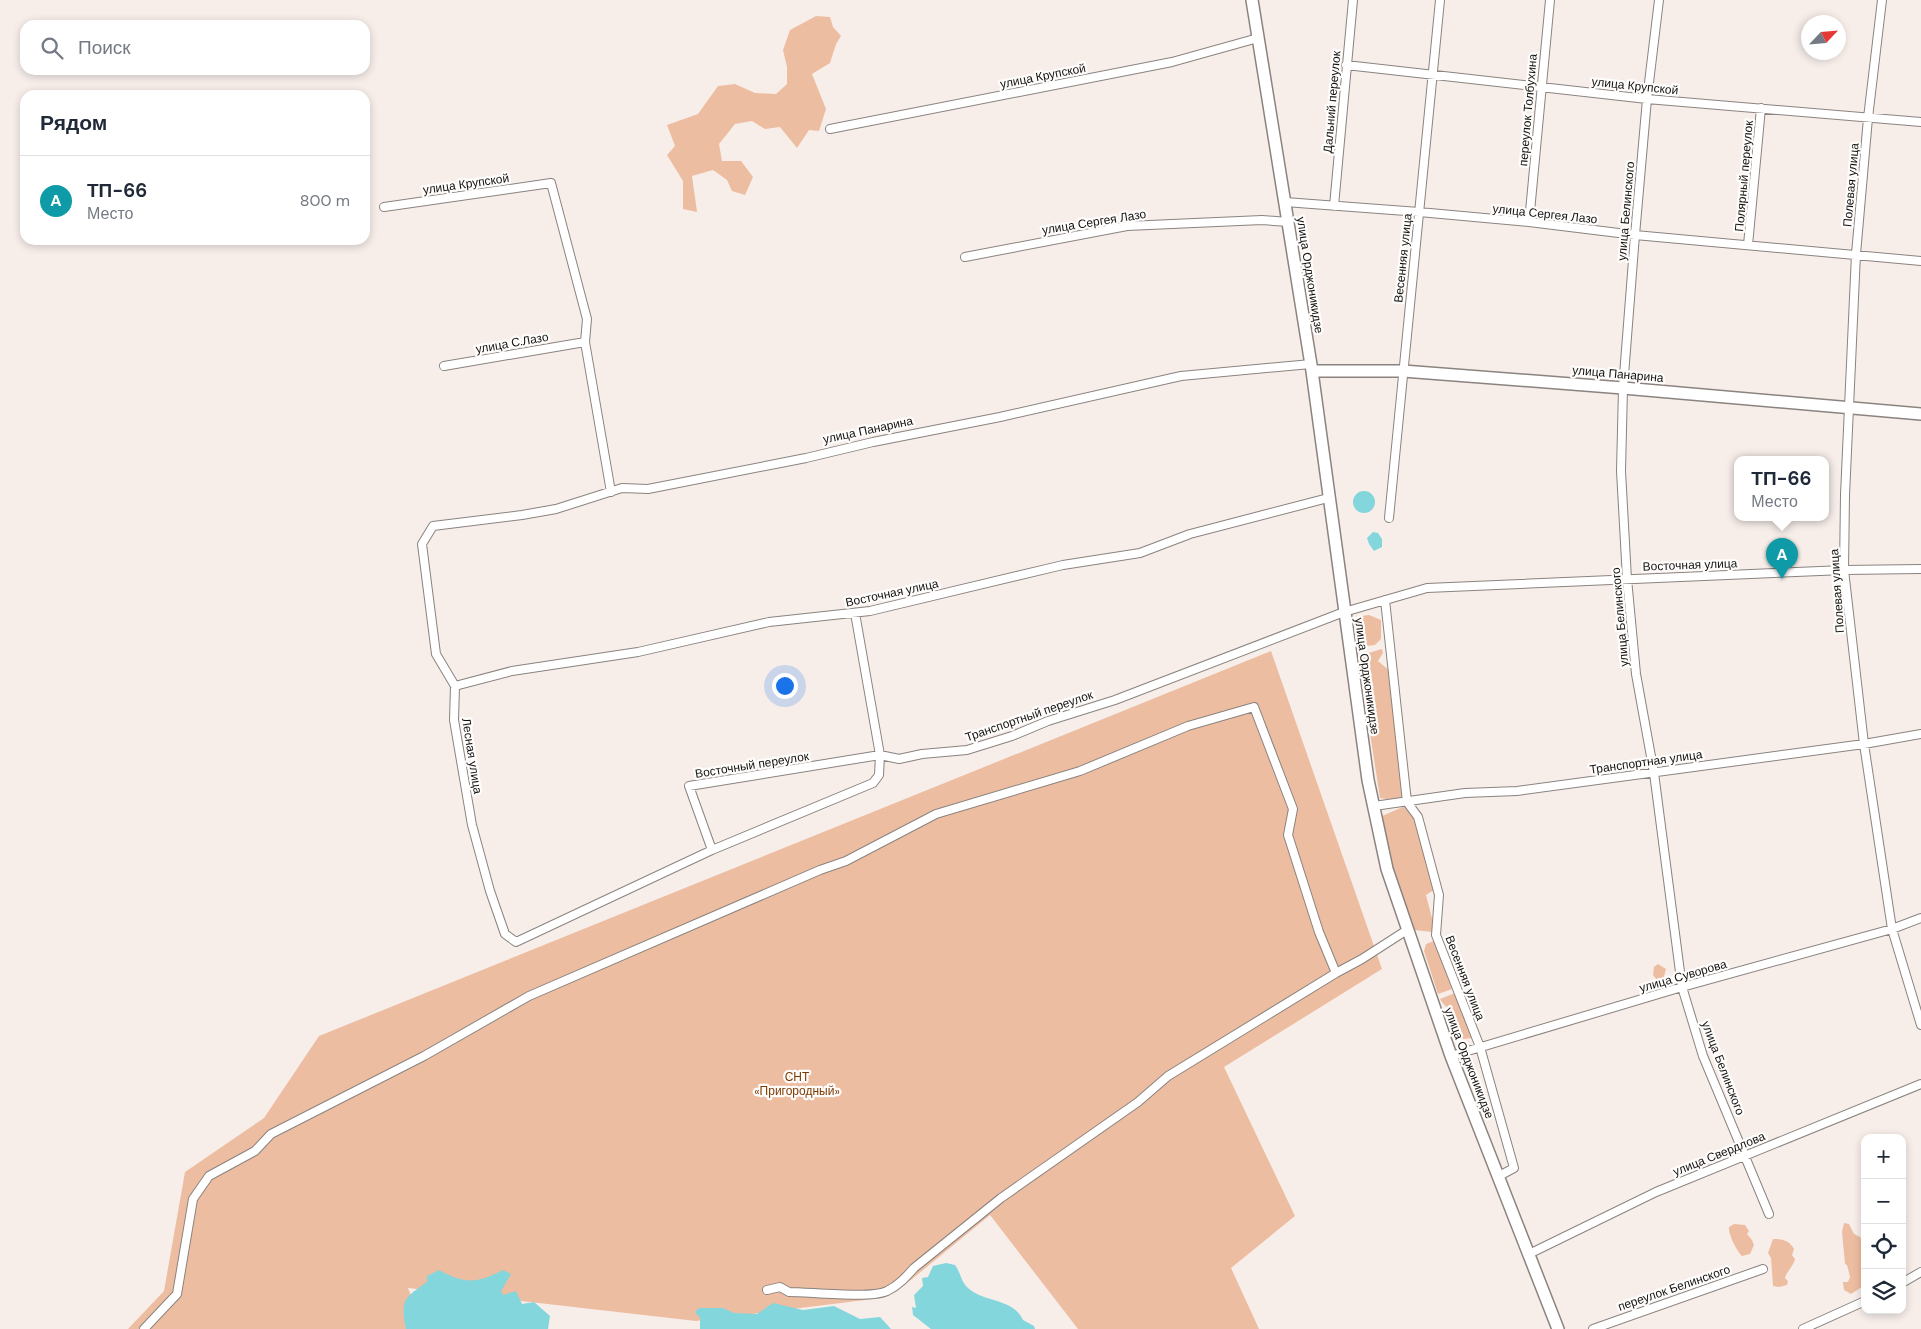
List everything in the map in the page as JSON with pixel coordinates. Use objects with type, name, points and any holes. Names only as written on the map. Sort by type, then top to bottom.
[{"type":"main road","name":"улица Орджоникидзе","points":[[1252,0],[1311,368],[1368,780],[1386,869],[1451,1056],[1558,1329]]},
{"type":"main road","name":"улица Панарина","points":[[1311,368],[1403,371],[1921,414]]},
{"type":"street","name":"Дальний переулок","points":[[1334,206],[1353,0]]},
{"type":"street","name":"Весенняя улица","points":[[1389,518],[1440,0]]},
{"type":"street","name":"переулок Толбухина","points":[[1529,222],[1550,0]]},
{"type":"street","name":"улица Белинского","points":[[1659,0],[1647,99],[1623,388],[1621,471],[1636,674],[1654,773],[1682,987],[1704,1056],[1769,1214]]},
{"type":"street","name":"Полевая улица","points":[[1882,0],[1868,118],[1856,254],[1844,570],[1864,744],[1892,929],[1921,1025]]},
{"type":"street","name":"улица Крупской","points":[[830,129],[1172,62],[1258,38]]},
{"type":"street","name":"улица Крупской","points":[[1346,65],[1647,99],[1921,122]]},
{"type":"street","name":"Полярный переулок","points":[[1748,246],[1761,108]]},
{"type":"street","name":"улица Крупской","points":[[384,207],[551,183],[587,319],[585,342]]},
{"type":"street","name":"улица Сергея Лазо","points":[[1285,202],[1529,222],[1635,235],[1921,261]]},
{"type":"street","name":"улица Сергея Лазо","points":[[965,257],[1127,226],[1262,220],[1288,222]]},
{"type":"street","name":"улица С.Лазо","points":[[444,366],[585,342]]},
{"type":"street","points":[[585,342],[611,492]]},
{"type":"street","name":"улица Панарина","points":[[433,526],[556,509],[622,488],[648,489],[806,458],[1181,376],[1311,368]]},
{"type":"street","name":"Восточная улица","points":[[454,686],[512,671],[638,652],[713,633],[769,622],[855,613],[1063,565],[1140,553],[1190,534],[1328,498]]},
{"type":"street","name":"Лесная улица","points":[[433,526],[422,544],[433,637],[436,654],[454,686],[454,720],[472,825],[504,934],[516,942],[712,850]]},
{"type":"street","name":"Восточная улица","points":[[1344,612],[1427,588],[1844,570],[1921,569]]},
{"type":"street","name":"Весенняя улица","points":[[1385,600],[1407,802],[1418,817],[1439,895],[1436,935],[1480,1047],[1514,1168],[1499,1176]]},
{"type":"street","name":"Транспортный переулок","points":[[880,755],[898,759],[922,754],[967,750],[1012,736],[1048,721],[1115,700],[1344,612]]},
{"type":"street","points":[[712,850],[873,783],[879,775],[880,755],[855,613]]},
{"type":"street","points":[[144,1329],[177,1294],[193,1199],[209,1176],[256,1151],[271,1134],[424,1056],[529,996],[820,870],[846,861],[936,814],[1080,771],[1188,726],[1254,707],[1293,809],[1288,835],[1319,932],[1336,973]]},
{"type":"street","name":"Транспортная улица","points":[[1374,806],[1465,793],[1517,791],[1654,773],[1864,744],[1921,734]]},
{"type":"street","name":"Восточный переулок","points":[[712,850],[690,786],[880,755]]},
{"type":"street","name":"улица Суворова","points":[[1451,1056],[1682,987],[1892,929],[1921,918]]},
{"type":"street","points":[[767,1290],[780,1287],[789,1292],[865,1296],[886,1292],[1001,1198],[1138,1102],[1168,1076],[1407,930]]},
{"type":"street","name":"улица Свердлова","points":[[1530,1254],[1656,1192],[1921,1084]]},
{"type":"street","name":"переулок Белинского","points":[[1593,1329],[1763,1269]]},
{"type":"street","points":[[1906,1281],[1921,1272]]},
{"type":"street","points":[[1808,1328],[1861,1303]]},
{"type":"green space","points":[[816,16],[830,17],[833,27],[841,36],[836,44],[830,63],[812,74],[826,109],[819,131],[809,130],[797,148],[780,127],[765,129],[752,121],[735,124],[719,144],[722,161],[741,161],[753,177],[745,195],[732,191],[727,180],[713,170],[692,176],[697,212],[683,209],[683,181],[667,155],[675,146],[667,125],[698,114],[718,86],[735,84],[755,93],[776,94],[787,84],[787,67],[783,50],[790,30]]},
{"type":"green space","points":[[1369,615],[1381,620],[1381,639],[1375,645],[1366,646],[1354,633],[1361,616]]},
{"type":"green space","points":[[1382,649],[1383,653],[1378,661],[1390,671],[1404,798],[1391,800],[1380,798],[1359,662],[1365,654]]},
{"type":"green space","name":"СНТ «Пригородный»","points":[[1271,651],[1382,969],[1224,1067],[1295,1216],[1231,1268],[1259,1329],[1078,1329],[990,1215],[906,1284],[881,1298],[696,1321],[408,1288],[424,1329],[128,1329],[164,1291],[185,1172],[264,1118],[319,1036]]},
{"type":"green space","points":[[1405,806],[1414,817],[1434,890],[1426,895],[1434,926],[1432,932],[1414,930],[1395,876],[1382,816]]},
{"type":"green space","points":[[1434,941],[1452,989],[1438,994],[1424,951],[1426,944]]},
{"type":"green space","points":[[1658,964],[1666,969],[1663,980],[1657,980],[1653,975],[1654,967]]},
{"type":"green space","points":[[1455,993],[1473,1038],[1463,1039],[1453,1028],[1457,1019],[1440,999]]},
{"type":"green space","points":[[1844,1223],[1849,1224],[1854,1234],[1861,1239],[1861,1288],[1851,1294],[1844,1290],[1843,1282],[1848,1282],[1850,1277],[1847,1265],[1845,1264],[1842,1232]]},
{"type":"green space","points":[[1734,1224],[1745,1225],[1749,1231],[1747,1234],[1754,1245],[1750,1254],[1742,1256],[1735,1246],[1729,1230],[1729,1227]]},
{"type":"green space","points":[[1773,1239],[1785,1241],[1794,1249],[1792,1255],[1795,1259],[1785,1278],[1788,1281],[1787,1285],[1779,1287],[1773,1286],[1771,1258],[1768,1253]]},
{"type":"water","points":[[1364,491],[1374,498],[1375,502],[1368,512],[1364,513],[1354,506],[1353,502],[1360,492]]},
{"type":"water","points":[[1373,532],[1378,533],[1382,539],[1382,547],[1374,551],[1367,538]]},
{"type":"water","points":[[946,1263],[955,1265],[968,1288],[975,1293],[1013,1308],[1023,1320],[1034,1326],[1035,1329],[931,1329],[913,1315],[912,1307],[916,1308],[914,1295],[923,1286],[922,1278],[928,1277],[933,1266]]},
{"type":"water","points":[[439,1270],[464,1280],[478,1280],[503,1270],[511,1274],[501,1291],[503,1295],[516,1291],[522,1304],[534,1302],[550,1316],[548,1329],[406,1329],[404,1306],[406,1301],[413,1292],[427,1282],[427,1276]]},
{"type":"water","points":[[773,1303],[803,1310],[834,1306],[860,1319],[880,1317],[891,1329],[700,1329],[700,1318],[695,1312],[699,1308],[723,1308],[734,1313],[757,1314]]},
{"type":"place","name":"ТП-66","points":[[1782,579]]}]
